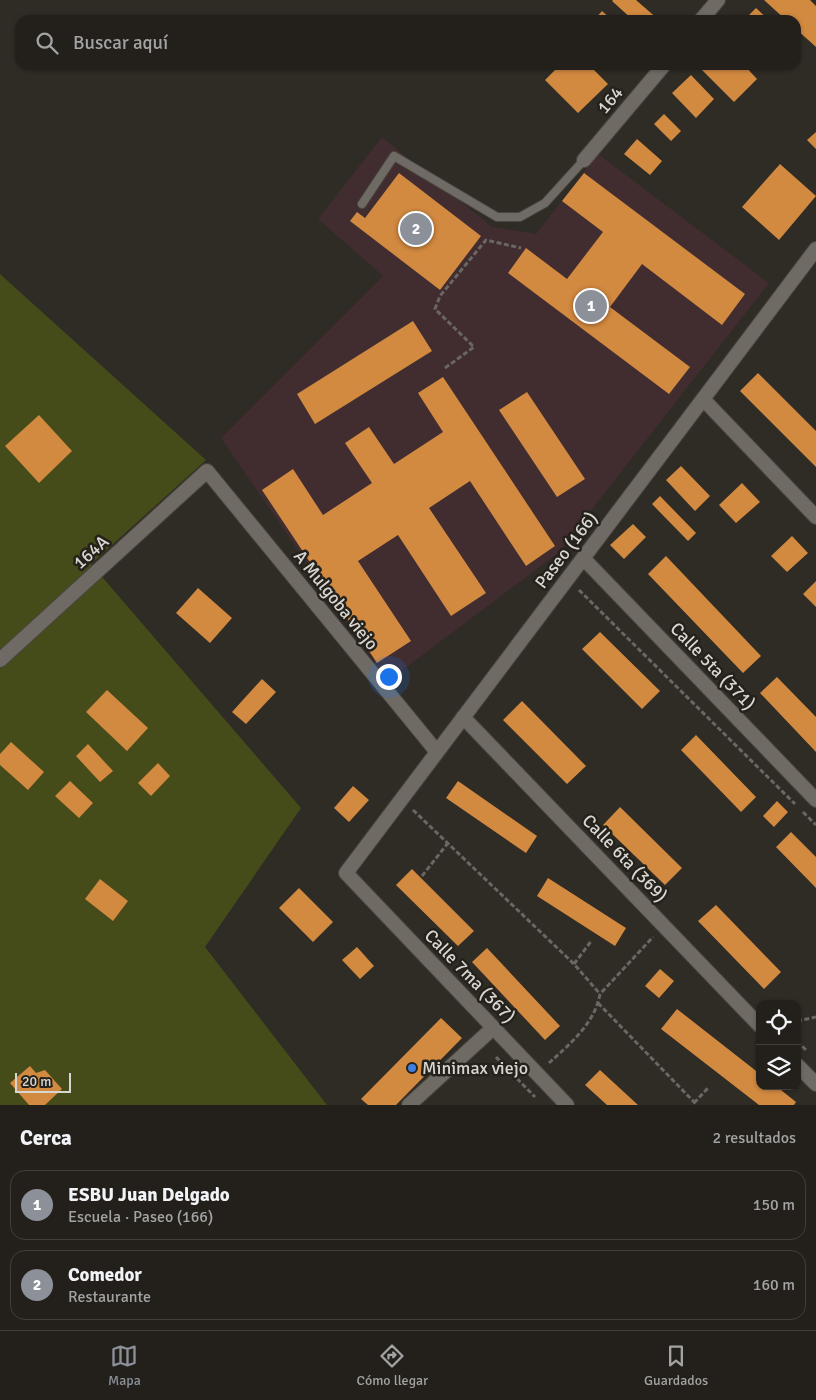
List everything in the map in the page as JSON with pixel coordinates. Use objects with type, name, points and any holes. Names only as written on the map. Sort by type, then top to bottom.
[{"type":"street","points":[[706,15],[718,0]]},
{"type":"street","name":"164","points":[[584,160],[660,70]]},
{"type":"street","name":"Paseo (166)","points":[[346,873],[816,249]]},
{"type":"street","points":[[703,399],[816,516]]},
{"type":"street","name":"164A","points":[[0,660],[207,472]]},
{"type":"street","name":"A Mulgoba viejo","points":[[207,472],[437,752]]},
{"type":"street","name":"Calle 5ta (371)","points":[[583,558],[816,800]]},
{"type":"street","name":"Calle 6ta (369)","points":[[463,717],[756,1022]]},
{"type":"street","name":"Calle 7ma (367)","points":[[346,873],[567,1105]]},
{"type":"street","points":[[409,1105],[494,1028]]},
{"type":"street","points":[[801,1069],[816,1084]]},
{"type":"lane","points":[[362,204],[394,156],[497,217],[520,217],[545,203],[584,160]]},
{"type":"path","points":[[445,368],[474,347],[435,309],[440,296],[486,240],[521,248]]},
{"type":"path","points":[[573,584],[816,825]]},
{"type":"path","points":[[402,799],[574,964],[600,994]]},
{"type":"path","points":[[422,876],[448,843]]},
{"type":"path","points":[[537,1073],[578,1036],[598,1004],[600,994],[664,926]]},
{"type":"path","points":[[574,964],[592,940]]},
{"type":"path","points":[[598,1004],[695,1104],[708,1088]]},
{"type":"path","points":[[801,1020],[816,1017]]},
{"type":"shaded area","points":[[382,137],[492,227],[536,234],[598,154],[769,283],[557,554],[388,681],[221,438],[383,276],[318,219]]},
{"type":"green space","points":[[0,274],[206,460],[91,564],[301,808],[205,947],[327,1105],[0,1105]]},
{"type":"building","points":[[636,0],[653,15],[627,15],[612,1]]},
{"type":"building","points":[[764,0],[810,0],[816,6],[816,47],[801,34],[801,15],[780,15]]},
{"type":"building","points":[[756,8],[764,15],[749,15]]},
{"type":"building","points":[[602,11],[606,15],[598,15]]},
{"type":"building","points":[[555,70],[594,70],[608,84],[578,113],[545,80]]},
{"type":"building","points":[[702,70],[749,70],[757,79],[734,102]]},
{"type":"building","points":[[691,75],[714,99],[696,118],[672,93]]},
{"type":"building","points":[[664,114],[681,131],[671,141],[654,124]]},
{"type":"building","points":[[816,132],[816,149],[807,140]]},
{"type":"building","points":[[637,139],[662,161],[650,175],[624,154]]},
{"type":"building","points":[[780,164],[816,196],[779,240],[742,207]]},
{"type":"building","points":[[399,173],[481,236],[440,290],[350,221],[357,212],[365,218]]},
{"type":"building","points":[[584,173],[745,294],[722,325],[642,264],[610,307],[690,367],[669,394],[508,273],[526,248],[567,279],[603,232],[562,201]]},
{"type":"building","points":[[413,321],[432,351],[315,424],[297,394]]},
{"type":"building","points":[[758,373],[816,431],[816,467],[740,391]]},
{"type":"building","points":[[443,377],[555,546],[526,566],[470,481],[429,508],[486,593],[451,616],[398,535],[358,561],[411,641],[377,663],[262,490],[293,469],[323,515],[372,483],[345,443],[369,427],[394,464],[443,432],[418,393]]},
{"type":"building","points":[[527,392],[585,479],[557,497],[499,410]]},
{"type":"building","points":[[39,415],[72,451],[39,483],[5,446]]},
{"type":"building","points":[[681,466],[710,496],[695,511],[666,480]]},
{"type":"building","points":[[742,483],[760,502],[736,523],[719,505]]},
{"type":"building","points":[[660,496],[696,533],[688,541],[652,504]]},
{"type":"building","points":[[633,524],[646,537],[624,559],[610,545]]},
{"type":"building","points":[[792,536],[808,553],[787,572],[771,556]]},
{"type":"building","points":[[666,556],[761,656],[743,673],[648,574]]},
{"type":"building","points":[[816,581],[816,607],[803,594]]},
{"type":"building","points":[[198,588],[232,618],[210,643],[176,613]]},
{"type":"building","points":[[600,632],[660,691],[642,709],[582,649]]},
{"type":"building","points":[[777,677],[816,717],[816,752],[760,693]]},
{"type":"building","points":[[262,679],[276,692],[246,724],[232,712]]},
{"type":"building","points":[[107,690],[148,728],[127,751],[86,712]]},
{"type":"building","points":[[522,701],[586,766],[567,784],[503,720]]},
{"type":"building","points":[[696,735],[756,797],[741,812],[681,750]]},
{"type":"building","points":[[11,742],[44,772],[28,790],[0,765],[0,754]]},
{"type":"building","points":[[88,744],[113,771],[100,782],[76,756]]},
{"type":"building","points":[[158,763],[170,776],[151,796],[138,783]]},
{"type":"building","points":[[70,781],[93,803],[79,818],[55,796]]},
{"type":"building","points":[[458,781],[537,836],[526,853],[446,798]]},
{"type":"building","points":[[353,786],[369,800],[349,822],[334,808]]},
{"type":"building","points":[[777,801],[788,812],[774,827],[763,816]]},
{"type":"building","points":[[620,807],[682,868],[665,885],[603,825]]},
{"type":"building","points":[[791,832],[816,857],[816,888],[776,847]]},
{"type":"building","points":[[412,869],[474,931],[458,946],[396,885]]},
{"type":"building","points":[[548,878],[626,928],[615,946],[537,896]]},
{"type":"building","points":[[100,879],[128,901],[113,921],[85,899]]},
{"type":"building","points":[[299,888],[333,922],[313,942],[279,908]]},
{"type":"building","points":[[716,905],[781,972],[764,989],[698,921]]},
{"type":"building","points":[[357,947],[374,966],[360,979],[342,960]]},
{"type":"building","points":[[487,948],[560,1026],[545,1040],[472,962]]},
{"type":"building","points":[[660,969],[674,981],[659,998],[645,986]]},
{"type":"building","points":[[677,1009],[756,1071],[756,1090],[781,1090],[796,1102],[794,1105],[759,1105],[661,1029]]},
{"type":"building","name":"Minimax viejo","points":[[441,1018],[462,1038],[396,1105],[368,1105],[361,1099]]},
{"type":"building","points":[[30,1066],[36,1073],[45,1070],[62,1089],[45,1105],[29,1105],[10,1083]]},
{"type":"building","points":[[600,1070],[638,1105],[607,1105],[585,1085]]},
{"type":"place","name":"Comedor","points":[[416,229]]},
{"type":"place","name":"ESBU Juan Delgado","points":[[591,306]]},
{"type":"place","name":"Minimax viejo","points":[[412,1068]]}]
